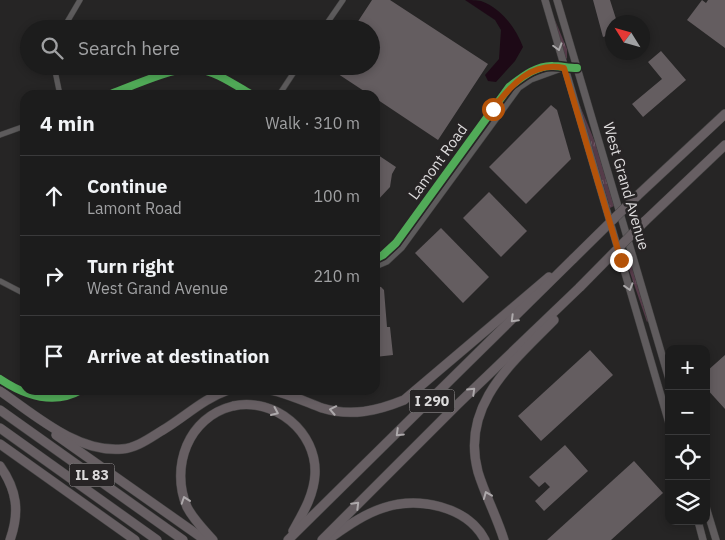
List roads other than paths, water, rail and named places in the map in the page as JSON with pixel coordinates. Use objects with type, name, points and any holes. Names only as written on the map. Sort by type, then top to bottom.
[{"type":"highway","name":"I 290","points":[[288,540],[637,196],[725,114]]},
{"type":"highway","name":"I 290","points":[[322,540],[458,404],[725,145]]},
{"type":"highway","points":[[286,395],[324,409],[350,414],[380,410],[404,400],[461,354],[524,297],[573,260]]},
{"type":"highway","points":[[504,540],[479,473],[475,457],[478,418],[486,400],[504,371],[557,317],[580,287]]},
{"type":"highway","points":[[0,391],[68,436],[104,448],[123,449],[141,443],[213,395]]},
{"type":"highway","points":[[0,397],[205,540]]},
{"type":"highway","points":[[213,540],[189,510],[184,499],[181,477],[182,458],[189,440],[202,422],[222,410],[243,405],[270,409],[289,419],[305,436],[311,448],[315,468],[312,494],[288,540]]},
{"type":"highway","name":"IL 83","points":[[0,410],[183,540]]},
{"type":"highway","name":"IL 83","points":[[0,428],[157,540]]},
{"type":"highway","points":[[0,444],[135,540]]},
{"type":"highway","points":[[0,466],[11,483],[17,504],[17,516],[10,540]]},
{"type":"highway","points":[[328,540],[373,512],[408,503],[431,504],[450,510],[473,524],[485,540]]},
{"type":"main road","name":"West Grand Avenue","points":[[544,0],[665,409]]},
{"type":"main road","name":"West Grand Avenue","points":[[557,0],[665,365]]},
{"type":"main road","points":[[710,520],[716,540]]},
{"type":"main road","points":[[699,525],[703,540]]},
{"type":"street","points":[[68,20],[80,0]]},
{"type":"street","points":[[329,20],[343,0]]},
{"type":"street","name":"Lamont Road","points":[[380,256],[396,244],[509,87],[527,73],[552,65],[564,68],[577,68]]},
{"type":"street","name":"Lamont Road","points":[[380,266],[387,262],[402,248],[519,88],[531,80],[564,68]]},
{"type":"street","points":[[56,75],[59,90]]},
{"type":"street","points":[[122,90],[166,75]]},
{"type":"street","points":[[213,75],[243,90]]},
{"type":"street","points":[[282,90],[292,75]]},
{"type":"street","points":[[0,135],[20,128]]},
{"type":"street","points":[[0,281],[20,291]]},
{"type":"street","points":[[0,379],[20,392]]},
{"type":"street","points":[[28,395],[55,398],[68,395]]}]
